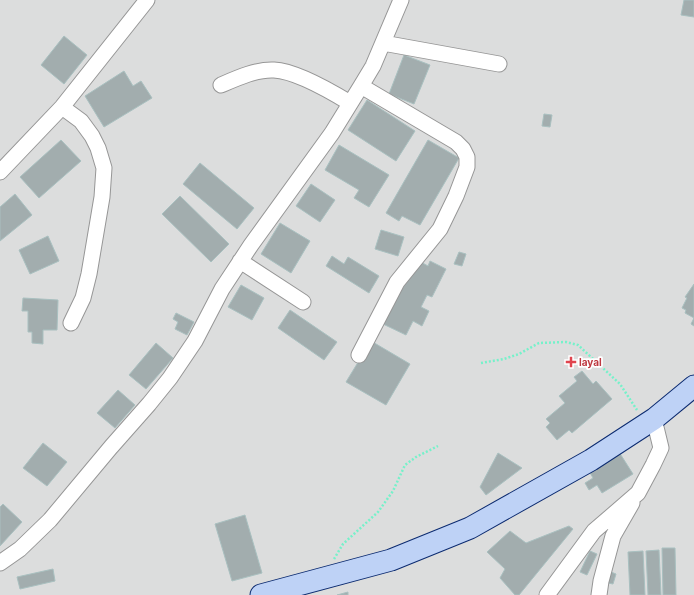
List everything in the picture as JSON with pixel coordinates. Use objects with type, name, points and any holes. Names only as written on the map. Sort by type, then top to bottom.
[{"type":"main road","points":[[261,595],[391,560],[470,528],[591,460],[650,422],[694,386]]},
{"type":"street","points":[[0,172],[62,107],[146,0]]},
{"type":"street","points":[[0,563],[20,549],[50,520],[170,378],[196,341],[222,289],[240,261],[332,133],[361,86],[373,66],[401,0]]},
{"type":"street","points":[[383,43],[499,64]]},
{"type":"street","points":[[221,85],[259,72],[274,70],[285,72],[324,88],[350,103]]},
{"type":"street","points":[[359,355],[397,282],[440,229],[456,196],[467,167],[467,157],[463,149],[456,142],[361,86]]},
{"type":"street","points":[[62,107],[81,121],[92,136],[98,148],[104,168],[102,197],[96,240],[89,274],[83,298],[71,323]]},
{"type":"street","points":[[240,261],[303,302]]},
{"type":"street","points":[[599,595],[613,536],[653,466],[661,448],[650,422]]},
{"type":"street","points":[[547,595],[594,531],[638,493]]},
{"type":"path","points":[[481,364],[519,354],[539,343],[566,342],[578,345],[620,384],[650,422]]},
{"type":"path","points":[[324,578],[343,544],[378,512],[393,491],[405,465],[416,457],[438,446]]},
{"type":"shaded area","points":[[0,0],[694,0],[694,595],[0,595]]},
{"type":"building","points":[[684,0],[694,0],[694,17],[681,15]]},
{"type":"building","points":[[64,36],[87,55],[64,84],[41,65]]},
{"type":"building","points":[[404,55],[430,65],[414,104],[389,94]]},
{"type":"building","points":[[124,71],[133,86],[141,81],[152,98],[104,127],[85,96]]},
{"type":"building","points":[[367,100],[415,131],[396,161],[348,130]]},
{"type":"building","points":[[544,114],[552,115],[550,127],[542,126]]},
{"type":"building","points":[[61,140],[81,161],[39,198],[20,177]]},
{"type":"building","points":[[428,140],[459,158],[420,225],[402,216],[399,221],[386,213]]},
{"type":"building","points":[[339,145],[389,175],[369,207],[354,198],[359,190],[325,170]]},
{"type":"building","points":[[200,163],[254,208],[237,229],[183,184]]},
{"type":"building","points":[[311,184],[335,200],[320,222],[296,206]]},
{"type":"building","points":[[15,194],[32,215],[0,241],[0,207]]},
{"type":"building","points":[[180,196],[229,244],[211,262],[162,214]]},
{"type":"building","points":[[280,223],[310,241],[291,273],[261,254]]},
{"type":"building","points":[[381,230],[404,237],[398,256],[375,249]]},
{"type":"building","points":[[48,236],[59,261],[30,274],[19,250]]},
{"type":"building","points":[[459,252],[466,254],[462,266],[454,264]]},
{"type":"building","points":[[332,256],[344,264],[348,257],[379,276],[369,293],[326,266]]},
{"type":"building","points":[[419,261],[428,266],[430,261],[446,269],[432,297],[427,295],[421,307],[429,311],[422,326],[413,321],[406,335],[383,324],[399,286],[403,288],[413,266]]},
{"type":"building","points":[[694,284],[694,318],[685,313],[686,310],[682,308],[687,298],[685,297]]},
{"type":"building","points":[[241,285],[264,298],[252,320],[228,307]]},
{"type":"building","points":[[23,298],[58,300],[57,330],[43,330],[43,344],[32,343],[32,332],[28,332],[28,311],[22,311]]},
{"type":"building","points":[[290,310],[337,342],[324,360],[278,328]]},
{"type":"building","points":[[176,313],[194,322],[187,335],[175,329],[178,322],[173,319]]},
{"type":"building","points":[[694,318],[694,326],[691,324]]},
{"type":"building","points":[[371,341],[410,364],[386,405],[346,382]]},
{"type":"building","points":[[156,343],[173,358],[146,389],[129,375]]},
{"type":"building","points":[[582,371],[593,384],[596,381],[612,399],[572,433],[569,430],[557,440],[546,427],[550,423],[546,419],[565,403],[559,396],[577,381],[574,377]]},
{"type":"building","points":[[118,390],[135,405],[115,428],[97,413]]},
{"type":"building","points":[[43,443],[67,462],[47,486],[23,468]]},
{"type":"building","points":[[619,452],[633,474],[602,493],[597,485],[589,490],[585,483],[593,478],[589,471]]},
{"type":"building","points":[[498,453],[522,468],[486,495],[480,487]]},
{"type":"building","points":[[3,504],[22,522],[0,546],[0,507]]},
{"type":"building","points":[[245,515],[262,573],[232,581],[215,524]]},
{"type":"building","points":[[569,526],[573,529],[519,595],[515,595],[500,578],[505,569],[487,552],[510,531],[526,543]]},
{"type":"building","points":[[662,548],[675,548],[676,595],[663,595]]},
{"type":"building","points":[[659,550],[661,595],[648,595],[646,551]]},
{"type":"building","points":[[590,551],[597,554],[587,575],[580,572]]},
{"type":"building","points":[[643,551],[645,595],[630,595],[628,552]]},
{"type":"building","points":[[53,569],[55,581],[20,589],[17,577]]},
{"type":"building","points":[[611,572],[616,574],[613,584],[608,583]]},
{"type":"building","points":[[348,592],[348,595],[337,595]]},
{"type":"place","name":"layal","points":[[571,362]]}]
